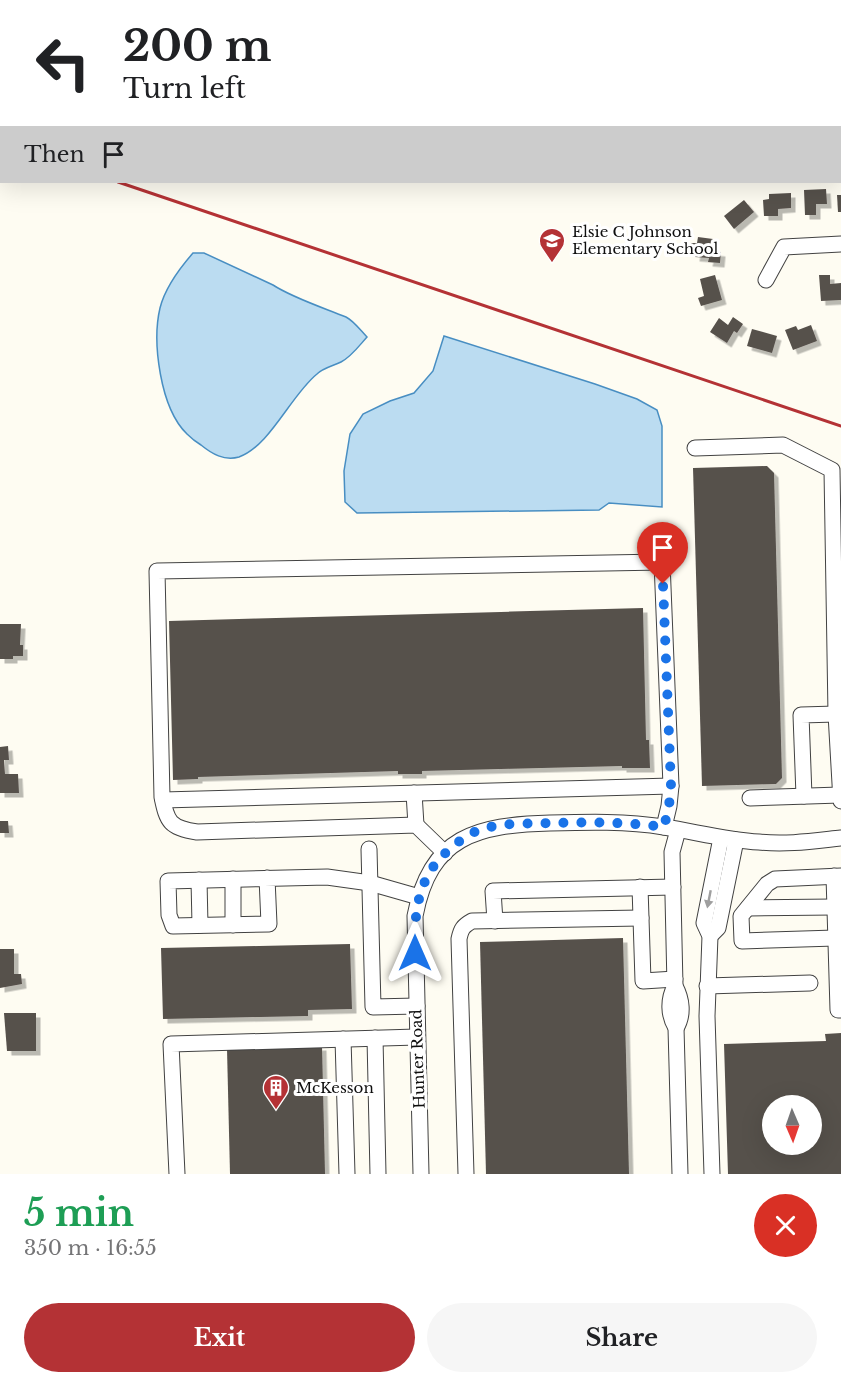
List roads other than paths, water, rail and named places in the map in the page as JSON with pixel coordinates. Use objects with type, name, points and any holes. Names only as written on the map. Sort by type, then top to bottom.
[{"type":"street","points":[[766,280],[784,247],[841,244]]},
{"type":"street","points":[[695,448],[783,445],[832,470],[841,801]]},
{"type":"street","points":[[416,825],[197,832],[179,830],[166,818],[163,800],[157,571],[662,562],[671,786],[669,806],[675,982],[681,995],[681,1020],[676,1028],[680,1174]]},
{"type":"street","points":[[804,796],[801,716],[837,714]]},
{"type":"street","points":[[163,800],[671,786]]},
{"type":"street","points":[[414,793],[416,825],[445,853]]},
{"type":"street","points":[[750,798],[840,795]]},
{"type":"street","name":"Hunter Road","points":[[421,1174],[415,916],[426,877],[445,853],[477,831],[513,824],[612,821],[671,828],[736,840],[790,843],[841,838]]},
{"type":"street","points":[[712,1174],[707,986],[710,936],[704,923],[721,838]]},
{"type":"street","points":[[710,936],[718,928],[736,840]]},
{"type":"street","points":[[369,849],[373,1007],[417,1006]]},
{"type":"street","points":[[835,938],[742,940],[741,916],[767,884],[775,879],[837,876],[834,907],[838,1010],[841,1010]]},
{"type":"street","points":[[267,878],[269,924],[173,926],[169,915],[168,881],[267,878],[327,877],[370,883],[419,897]]},
{"type":"street","points":[[233,879],[234,925]]},
{"type":"street","points":[[199,880],[200,925]]},
{"type":"street","points":[[495,921],[493,891],[673,886]]},
{"type":"street","points":[[640,887],[643,981],[675,982]]},
{"type":"street","points":[[748,908],[834,907]]},
{"type":"street","points":[[466,1174],[459,939],[465,924],[472,921],[641,918]]},
{"type":"street","points":[[707,986],[810,983]]},
{"type":"street","points":[[177,1174],[171,1044],[417,1037]]},
{"type":"street","points":[[375,1038],[378,1174]]},
{"type":"street","points":[[343,1039],[347,1174]]},
{"type":"water","points":[[193,253],[204,253],[281,290],[346,317],[367,337],[345,360],[325,369],[307,383],[261,442],[239,457],[228,458],[214,454],[187,434],[178,423],[164,392],[157,338],[160,308],[173,279]]},
{"type":"water","points":[[444,336],[595,384],[637,399],[657,410],[662,426],[662,507],[609,503],[599,510],[357,513],[345,502],[344,471],[350,434],[363,414],[414,393],[433,371]]},
{"type":"railway","points":[[121,183],[841,426]]},
{"type":"place","name":"Elsie C Johnson Elementary School","points":[[552,264]]},
{"type":"place","name":"McKesson","points":[[276,1111]]}]
